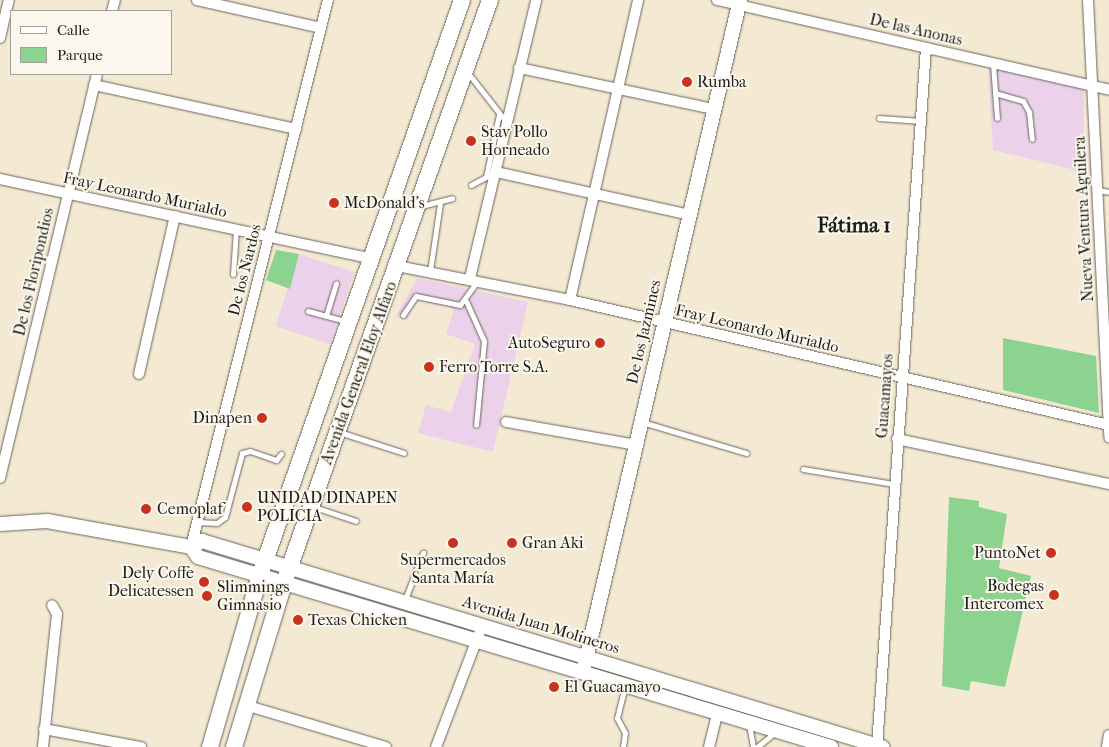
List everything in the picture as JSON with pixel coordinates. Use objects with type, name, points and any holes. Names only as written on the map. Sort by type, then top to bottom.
[{"type":"main road","name":"Avenida General Eloy Alfaro","points":[[210,747],[262,568],[351,323],[462,0]]},
{"type":"main road","name":"Avenida General Eloy Alfaro","points":[[234,747],[245,704],[284,583],[490,0]]},
{"type":"street","points":[[0,38],[9,0]]},
{"type":"street","points":[[197,0],[321,28]]},
{"type":"street","name":"De los Nardos","points":[[191,547],[328,0]]},
{"type":"street","points":[[475,279],[496,172],[536,0]]},
{"type":"street","points":[[570,300],[615,88],[638,0]]},
{"type":"street","name":"De las Anonas","points":[[717,0],[740,2],[926,48],[1109,90]]},
{"type":"street","name":"Nueva Ventura Aguilera","points":[[1088,0],[1109,436]]},
{"type":"street","name":"De los Jazmines","points":[[583,672],[740,2]]},
{"type":"street","name":"Guacamayos","points":[[879,747],[901,376],[926,48]]},
{"type":"street","points":[[519,68],[714,110]]},
{"type":"street","name":"De los Floripondios","points":[[0,478],[97,75]]},
{"type":"street","points":[[94,85],[296,129]]},
{"type":"street","points":[[496,172],[690,215]]},
{"type":"street","name":"Fray Leonardo Murialdo","points":[[0,179],[372,259]]},
{"type":"street","points":[[139,374],[175,216]]},
{"type":"street","name":"Fray Leonardo Murialdo","points":[[397,266],[475,279],[570,300],[664,324],[1108,424]]},
{"type":"street","points":[[506,422],[636,445]]},
{"type":"street","points":[[897,439],[1109,484]]},
{"type":"street","name":"Avenida Juan Molineros","points":[[0,524],[47,521],[191,547],[202,541],[262,568],[284,583],[583,672],[749,724],[831,747]]},
{"type":"street","name":"Avenida Juan Molineros","points":[[262,568],[290,567],[879,747]]},
{"type":"street","points":[[43,747],[56,614],[52,605]]},
{"type":"street","points":[[436,747],[482,626]]},
{"type":"street","points":[[245,704],[386,747]]},
{"type":"street","points":[[709,747],[717,714]]},
{"type":"street","points":[[44,729],[140,747]]},
{"type":"street","points":[[1107,747],[1109,734]]},
{"type":"lane","points":[[993,63],[997,118]]},
{"type":"lane","points":[[466,70],[507,124]]},
{"type":"lane","points":[[995,93],[1022,101],[1029,112],[1032,139]]},
{"type":"lane","points":[[486,177],[499,114]]},
{"type":"lane","points":[[880,118],[920,121]]},
{"type":"lane","points":[[471,185],[496,172]]},
{"type":"lane","points":[[1097,190],[1109,192]]},
{"type":"lane","points":[[418,207],[440,203],[452,198]]},
{"type":"lane","points":[[430,271],[440,203]]},
{"type":"lane","points":[[233,274],[236,229]]},
{"type":"lane","points":[[475,279],[466,300],[484,341],[476,426]]},
{"type":"lane","points":[[326,316],[336,284]]},
{"type":"lane","points":[[403,315],[416,296],[451,304],[466,300]]},
{"type":"lane","points":[[308,311],[351,323]]},
{"type":"lane","points":[[641,422],[746,452]]},
{"type":"lane","points":[[338,432],[404,453]]},
{"type":"lane","points":[[198,522],[217,523],[225,517],[242,454],[250,451],[276,460],[281,454]]},
{"type":"lane","points":[[802,469],[894,484]]},
{"type":"lane","points":[[312,506],[356,521]]},
{"type":"lane","points":[[404,602],[424,553]]},
{"type":"lane","points":[[623,747],[625,733],[617,718],[625,685]]},
{"type":"lane","points":[[749,724],[755,747],[775,731]]},
{"type":"shaded area","points":[[988,66],[1084,88],[1083,172],[993,150]]},
{"type":"shaded area","points":[[299,254],[354,272],[331,344],[276,326]]},
{"type":"shaded area","name":"Ferro Torre S.A.","points":[[417,278],[528,302],[493,452],[418,433],[426,405],[451,412],[475,344],[446,334],[454,309],[421,299],[413,301],[407,320],[396,316]]},
{"type":"green space","points":[[276,250],[299,254],[290,289],[266,280]]},
{"type":"green space","points":[[1003,338],[1096,356],[1099,413],[1003,390]]},
{"type":"green space","points":[[949,497],[979,501],[979,507],[1007,514],[999,568],[1031,576],[1005,687],[971,681],[969,691],[942,686]]},
{"type":"place","name":"Rumba","points":[[687,82]]},
{"type":"place","name":"Stav Pollo Horneado","points":[[471,141]]},
{"type":"place","name":"McDonald's","points":[[334,203]]},
{"type":"place","name":"AutoSeguro","points":[[600,343]]},
{"type":"place","name":"Ferro Torre S.A.","points":[[429,367]]},
{"type":"place","name":"Dinapen","points":[[262,418]]},
{"type":"place","name":"UNIDAD DINAPEN POLICIA","points":[[247,507]]},
{"type":"place","name":"Cemoplaf","points":[[146,509]]},
{"type":"place","name":"Supermercados Santa María","points":[[453,543]]},
{"type":"place","name":"Gran Aki","points":[[512,543]]},
{"type":"place","name":"PuntoNet","points":[[1051,553]]},
{"type":"place","name":"Dely Coffe Delicatessen","points":[[204,582]]},
{"type":"place","name":"Bodegas Intercomex","points":[[1054,595]]},
{"type":"place","name":"Slimmings Gimnasio","points":[[207,596]]},
{"type":"place","name":"Texas Chicken","points":[[298,620]]},
{"type":"place","name":"El Guacamayo","points":[[554,687]]},
{"type":"district","name":"Fátima 1","points":[[854,225]]}]
